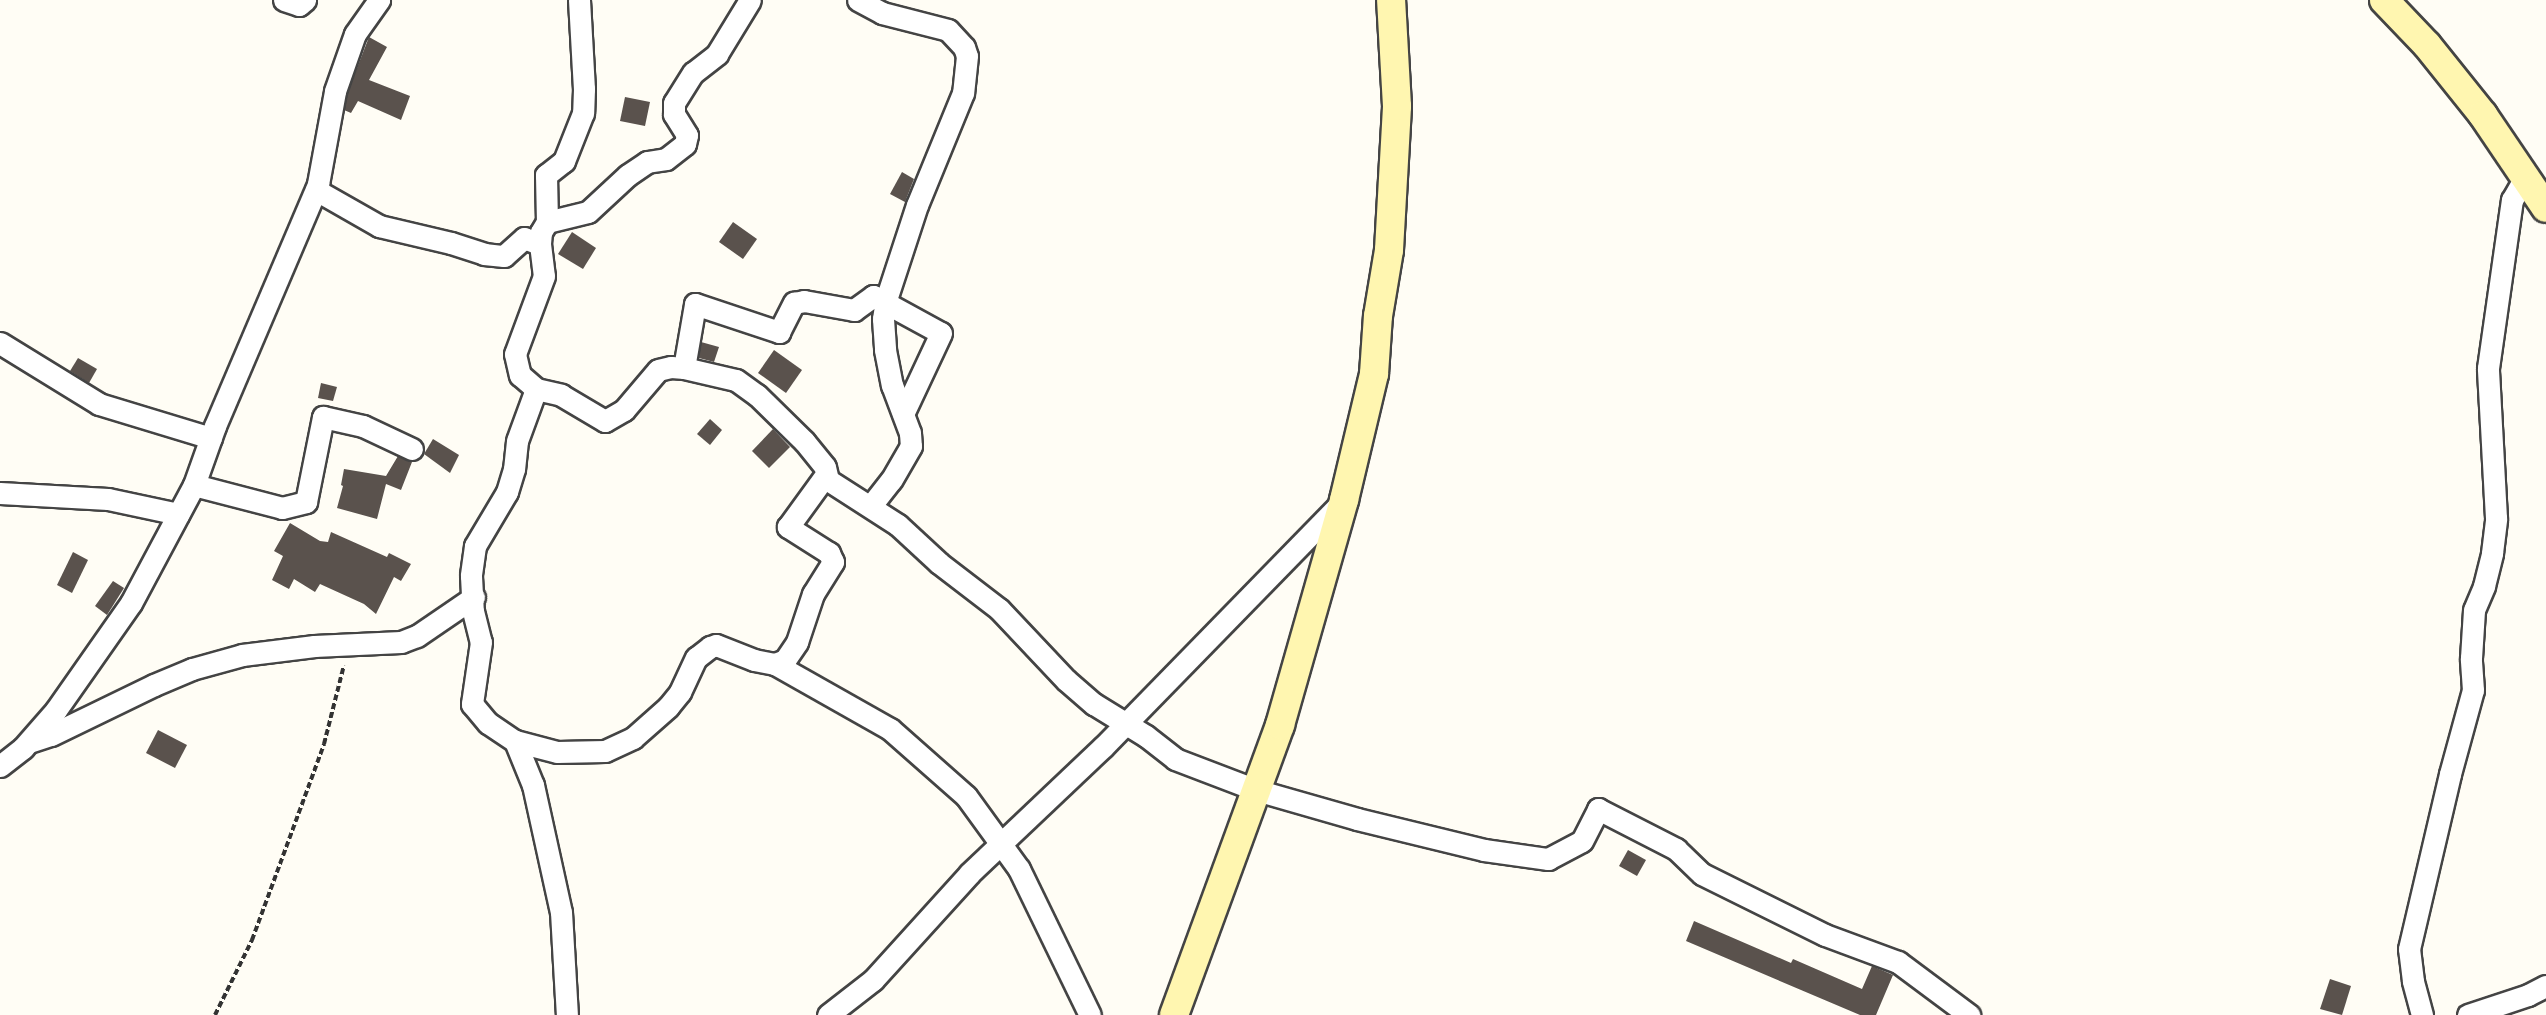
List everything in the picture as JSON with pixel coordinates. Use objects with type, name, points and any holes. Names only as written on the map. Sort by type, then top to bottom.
[{"type":"street","points":[[284,0],[299,5],[305,0]]},
{"type":"street","points":[[579,0],[584,89],[583,113],[564,161],[546,175],[547,222],[541,232],[540,243],[544,276],[515,354],[520,375],[536,389],[561,395],[605,422],[624,410],[658,370],[671,367],[684,368],[736,380],[757,395],[783,419],[823,464],[825,476],[841,490],[872,506],[898,525],[939,563],[999,609],[1066,680],[1094,704],[1146,736],[1175,759],[1256,790],[1484,850],[1548,859],[1582,841],[1598,809],[1676,849],[1702,874],[1825,935],[1898,962],[1969,1015]]},
{"type":"street","points":[[547,222],[588,212],[638,168],[647,162],[666,159],[685,144],[687,135],[674,114],[674,103],[693,74],[717,54],[750,0]]},
{"type":"street","points":[[858,0],[882,13],[948,30],[964,47],[967,56],[963,93],[913,216],[885,303],[883,326],[885,350],[892,385],[903,414],[911,446],[872,506]]},
{"type":"street","points":[[1174,1015],[1280,725],[1344,500],[1374,374],[1378,316],[1389,250],[1397,106],[1390,0]]},
{"type":"street","points":[[2384,0],[2427,45],[2483,115],[2524,179],[2546,208]]},
{"type":"street","points":[[0,766],[29,741],[56,710],[132,603],[194,485],[211,438],[316,190],[330,126],[335,90],[355,34],[373,2]]},
{"type":"street","points":[[2422,1015],[2413,981],[2409,949],[2441,808],[2473,690],[2471,658],[2474,610],[2484,586],[2492,553],[2496,518],[2488,368],[2512,200],[2524,179]]},
{"type":"street","points":[[316,190],[379,226],[451,243],[484,254],[504,256],[524,238],[540,243]]},
{"type":"street","points":[[684,368],[695,304],[779,332],[794,303],[804,301],[854,310],[873,296],[941,333],[903,414]]},
{"type":"street","points":[[0,344],[99,404],[211,438]]},
{"type":"street","points":[[536,389],[517,441],[514,469],[507,492],[475,546],[471,576],[473,611],[481,642],[472,704],[488,723],[515,741],[557,752],[605,750],[633,738],[668,707],[680,692],[701,652],[717,645],[754,660],[775,664],[890,729],[966,796],[1019,869],[1090,1015]]},
{"type":"street","points":[[194,485],[282,508],[306,502],[323,417],[363,426],[412,449]]},
{"type":"street","points":[[775,664],[785,660],[797,642],[813,594],[833,562],[829,553],[788,527],[825,476]]},
{"type":"street","points":[[0,493],[108,499],[178,514]]},
{"type":"street","points":[[828,1015],[873,980],[970,873],[1125,724],[1344,500]]},
{"type":"street","points":[[29,741],[51,735],[154,684],[192,669],[254,653],[349,644],[400,642],[417,636],[474,597]]},
{"type":"street","points":[[515,741],[533,785],[561,912],[567,1015]]},
{"type":"street","points":[[2468,1015],[2546,986]]},
{"type":"path","points":[[215,1015],[252,940],[320,755],[349,644]]},
{"type":"building","points":[[369,37],[387,47],[369,80],[410,96],[401,120],[358,101],[351,113],[344,110],[347,94]]},
{"type":"building","points":[[625,97],[650,102],[645,126],[620,121]]},
{"type":"building","points":[[902,172],[914,179],[905,202],[890,194]]},
{"type":"building","points":[[733,222],[757,239],[743,259],[719,242]]},
{"type":"building","points":[[572,232],[596,248],[583,269],[558,254]]},
{"type":"building","points":[[701,342],[719,347],[714,362],[699,358]]},
{"type":"building","points":[[774,350],[802,370],[786,393],[758,373]]},
{"type":"building","points":[[78,358],[97,369],[89,383],[70,371]]},
{"type":"building","points":[[321,383],[337,387],[333,401],[318,398]]},
{"type":"building","points":[[710,419],[722,430],[710,445],[697,434]]},
{"type":"building","points":[[773,429],[790,447],[769,468],[752,451]]},
{"type":"building","points":[[433,439],[459,455],[450,473],[424,454]]},
{"type":"building","points":[[398,456],[412,462],[401,490],[386,484],[377,519],[337,508],[343,486],[341,485],[344,469],[386,476]]},
{"type":"building","points":[[290,523],[320,541],[328,542],[331,532],[387,557],[389,553],[411,564],[401,581],[394,577],[376,614],[364,604],[320,584],[315,592],[294,579],[289,589],[272,580],[283,556],[274,551]]},
{"type":"building","points":[[73,552],[88,560],[72,593],[57,585]]},
{"type":"building","points":[[113,581],[124,588],[107,615],[95,606]]},
{"type":"building","points":[[158,730],[187,745],[175,768],[146,753]]},
{"type":"building","points":[[1628,850],[1646,860],[1637,876],[1619,866]]},
{"type":"building","points":[[1694,921],[1791,963],[1793,959],[1862,989],[1872,966],[1893,975],[1876,1015],[1860,1015],[1686,941]]},
{"type":"building","points":[[2330,979],[2351,986],[2342,1015],[2320,1009]]}]
